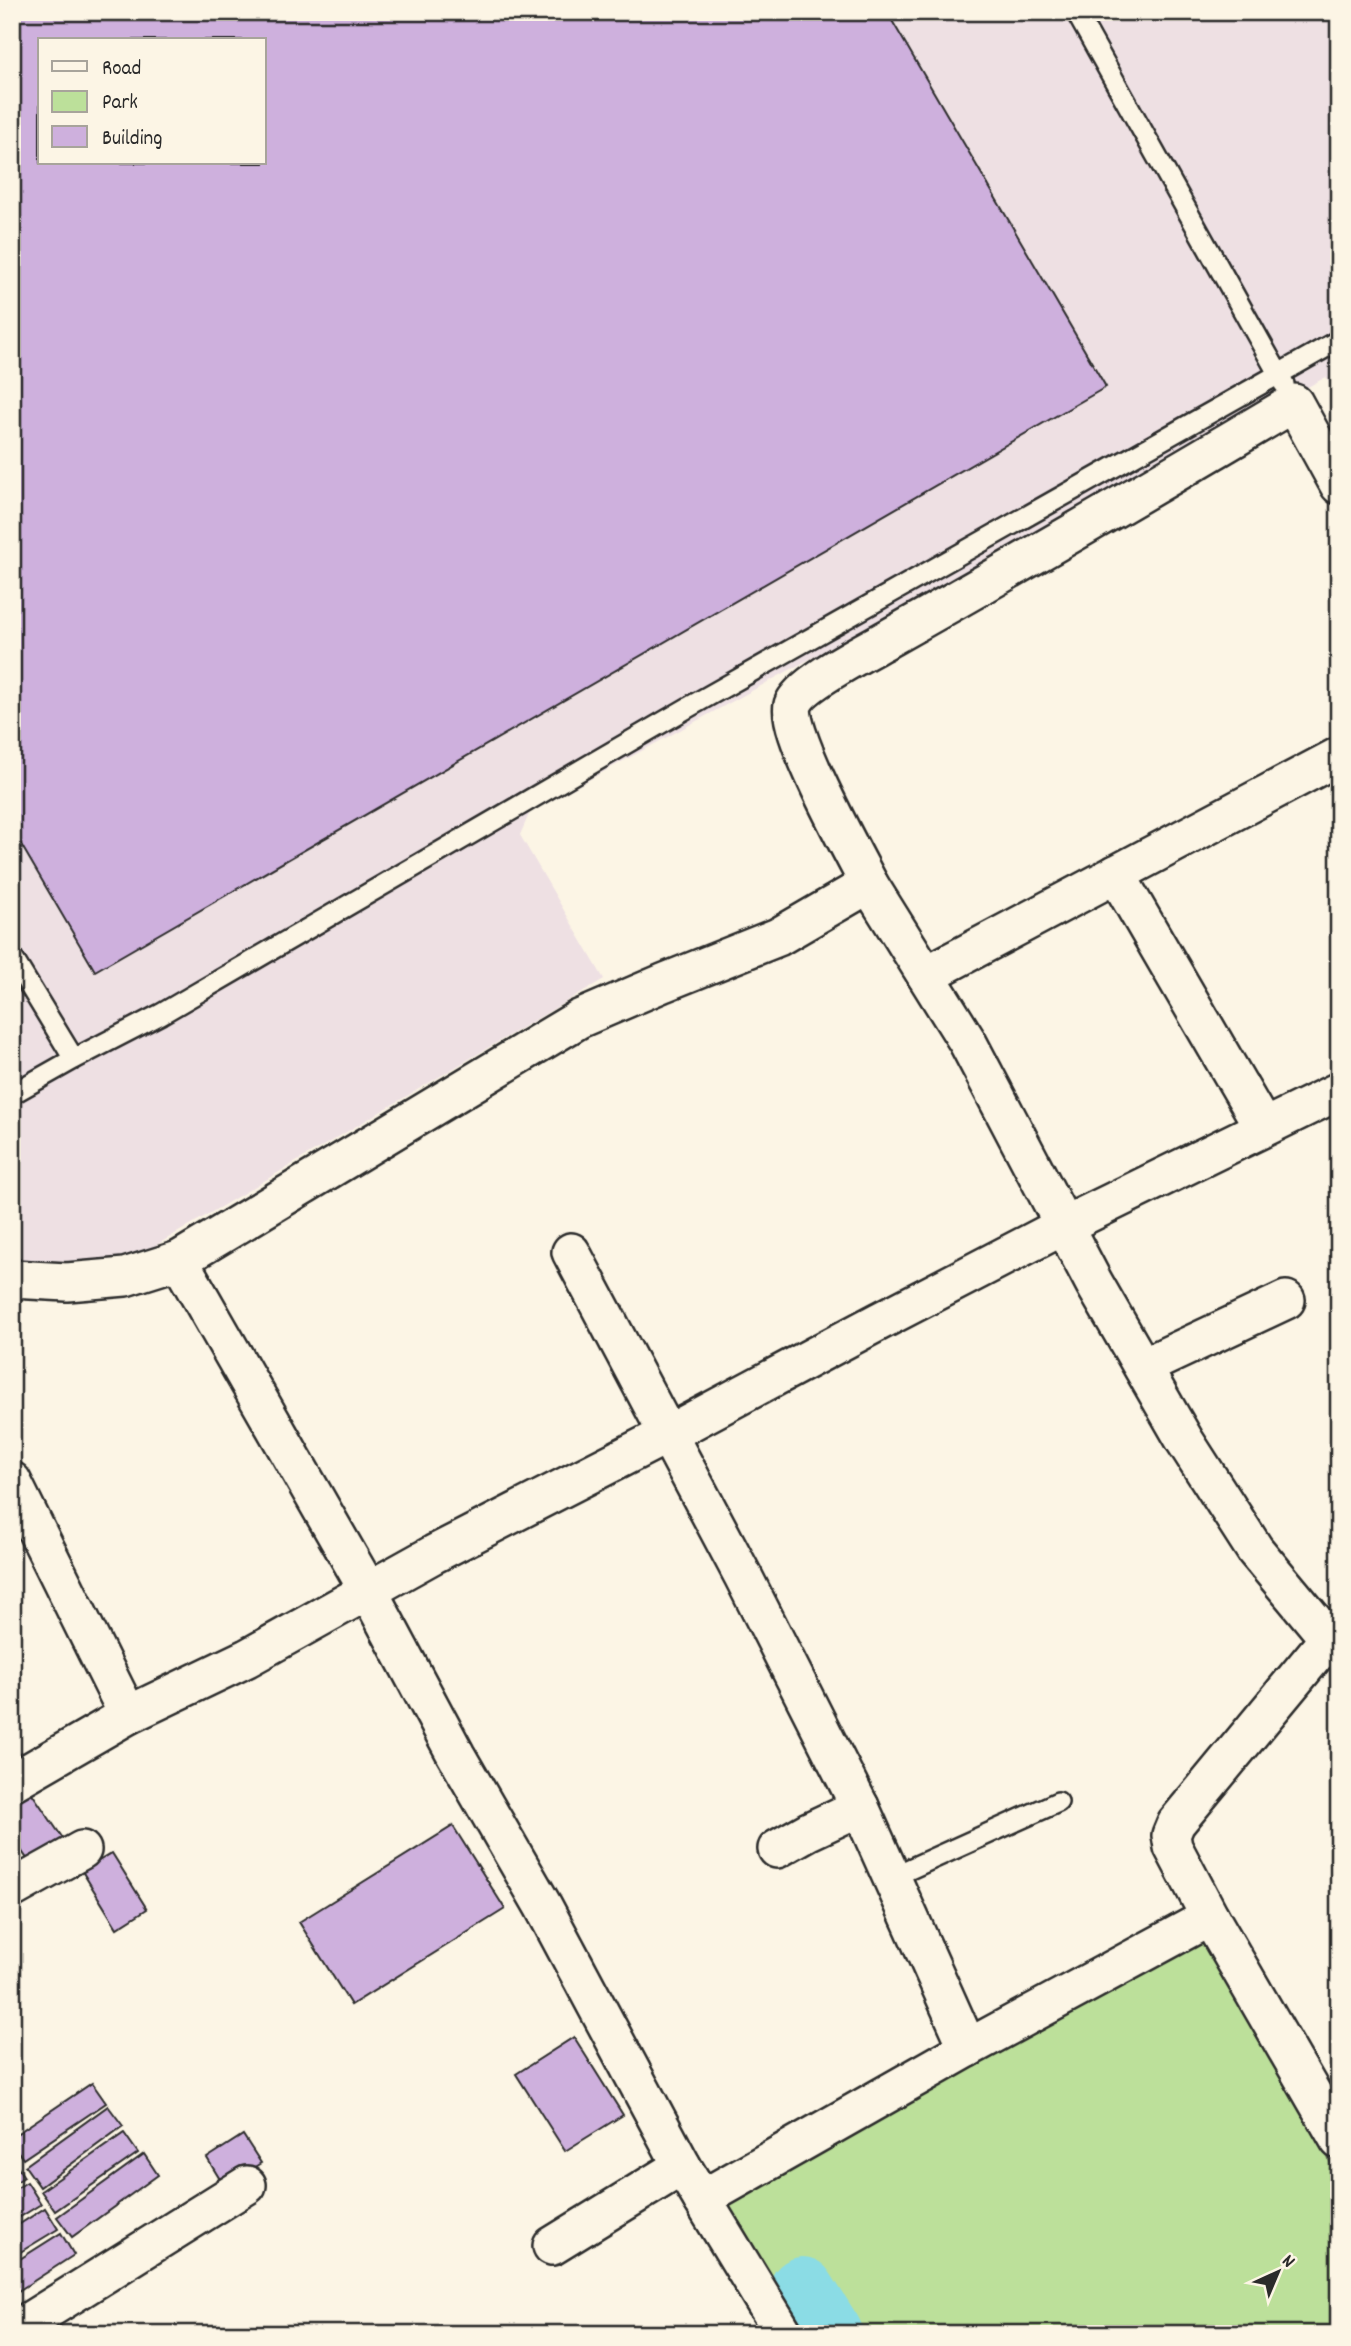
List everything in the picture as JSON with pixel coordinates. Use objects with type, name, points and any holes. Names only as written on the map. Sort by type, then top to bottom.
[{"type":"street","points":[[1339,485],[1287,389],[1031,559],[827,675],[799,694],[792,714],[800,743],[869,884],[967,1041],[1063,1226],[1185,1441],[1255,1549],[1336,1638],[1176,1822],[1171,1835],[1173,1847],[1210,1917],[1339,2140]]},
{"type":"street","points":[[926,975],[1339,756]]},
{"type":"street","points":[[1116,874],[1263,1127]]},
{"type":"street","points":[[12,1279],[68,1282],[125,1277],[179,1260],[579,1020],[642,991],[778,937],[869,884]]},
{"type":"street","points":[[12,1782],[128,1715],[247,1658],[457,1542],[1063,1226],[1339,1091]]},
{"type":"street","points":[[571,1252],[860,1807],[968,2048]]},
{"type":"street","points":[[179,1260],[369,1592],[456,1755],[543,1906],[681,2166],[784,2334]]},
{"type":"street","points":[[1143,1367],[1286,1300]]},
{"type":"street","points":[[12,1481],[128,1715]]},
{"type":"street","points":[[777,1849],[860,1807]]},
{"type":"street","points":[[12,1889],[82,1850]]},
{"type":"street","points":[[702,2199],[968,2048],[1210,1917]]},
{"type":"street","points":[[552,2246],[681,2166]]},
{"type":"street","points":[[12,2332],[247,2186]]},
{"type":"lane","points":[[1076,12],[1287,389]]},
{"type":"lane","points":[[12,1094],[196,994],[1011,525],[1287,389],[1339,340]]},
{"type":"lane","points":[[1011,525],[1031,559]]},
{"type":"lane","points":[[12,957],[74,1059]]},
{"type":"lane","points":[[892,1877],[1058,1802]]},
{"type":"shaded area","points":[[12,12],[1339,12],[1339,400],[1326,377],[530,812],[520,835],[604,979],[138,1256],[12,1268]]},
{"type":"green space","points":[[1206,1933],[1339,2178],[1339,2334],[801,2334],[725,2206]]},
{"type":"building","points":[[12,12],[887,12],[1106,387],[95,971],[12,829]]},
{"type":"building","points":[[27,1786],[64,1840],[30,1863],[12,1837],[12,1797]]},
{"type":"building","points":[[453,1826],[505,1909],[351,2005],[299,1922]]},
{"type":"building","points":[[112,1853],[147,1909],[117,1928],[82,1871]]},
{"type":"building","points":[[574,2037],[623,2115],[565,2151],[516,2074]]},
{"type":"building","points":[[92,2083],[106,2103],[23,2159],[12,2143],[12,2137]]},
{"type":"building","points":[[108,2106],[123,2126],[40,2187],[25,2166]]},
{"type":"building","points":[[124,2133],[138,2153],[55,2211],[41,2191]]},
{"type":"building","points":[[243,2135],[261,2163],[224,2186],[207,2158]]},
{"type":"building","points":[[144,2154],[158,2175],[72,2237],[57,2217]]},
{"type":"building","points":[[12,2159],[24,2177],[12,2185]]},
{"type":"building","points":[[27,2182],[41,2204],[12,2222],[12,2191]]},
{"type":"building","points":[[45,2208],[58,2229],[12,2257],[12,2229]]},
{"type":"building","points":[[61,2233],[74,2255],[12,2295],[12,2264]]},
{"type":"waterway","points":[[802,2290],[830,2334]]}]
